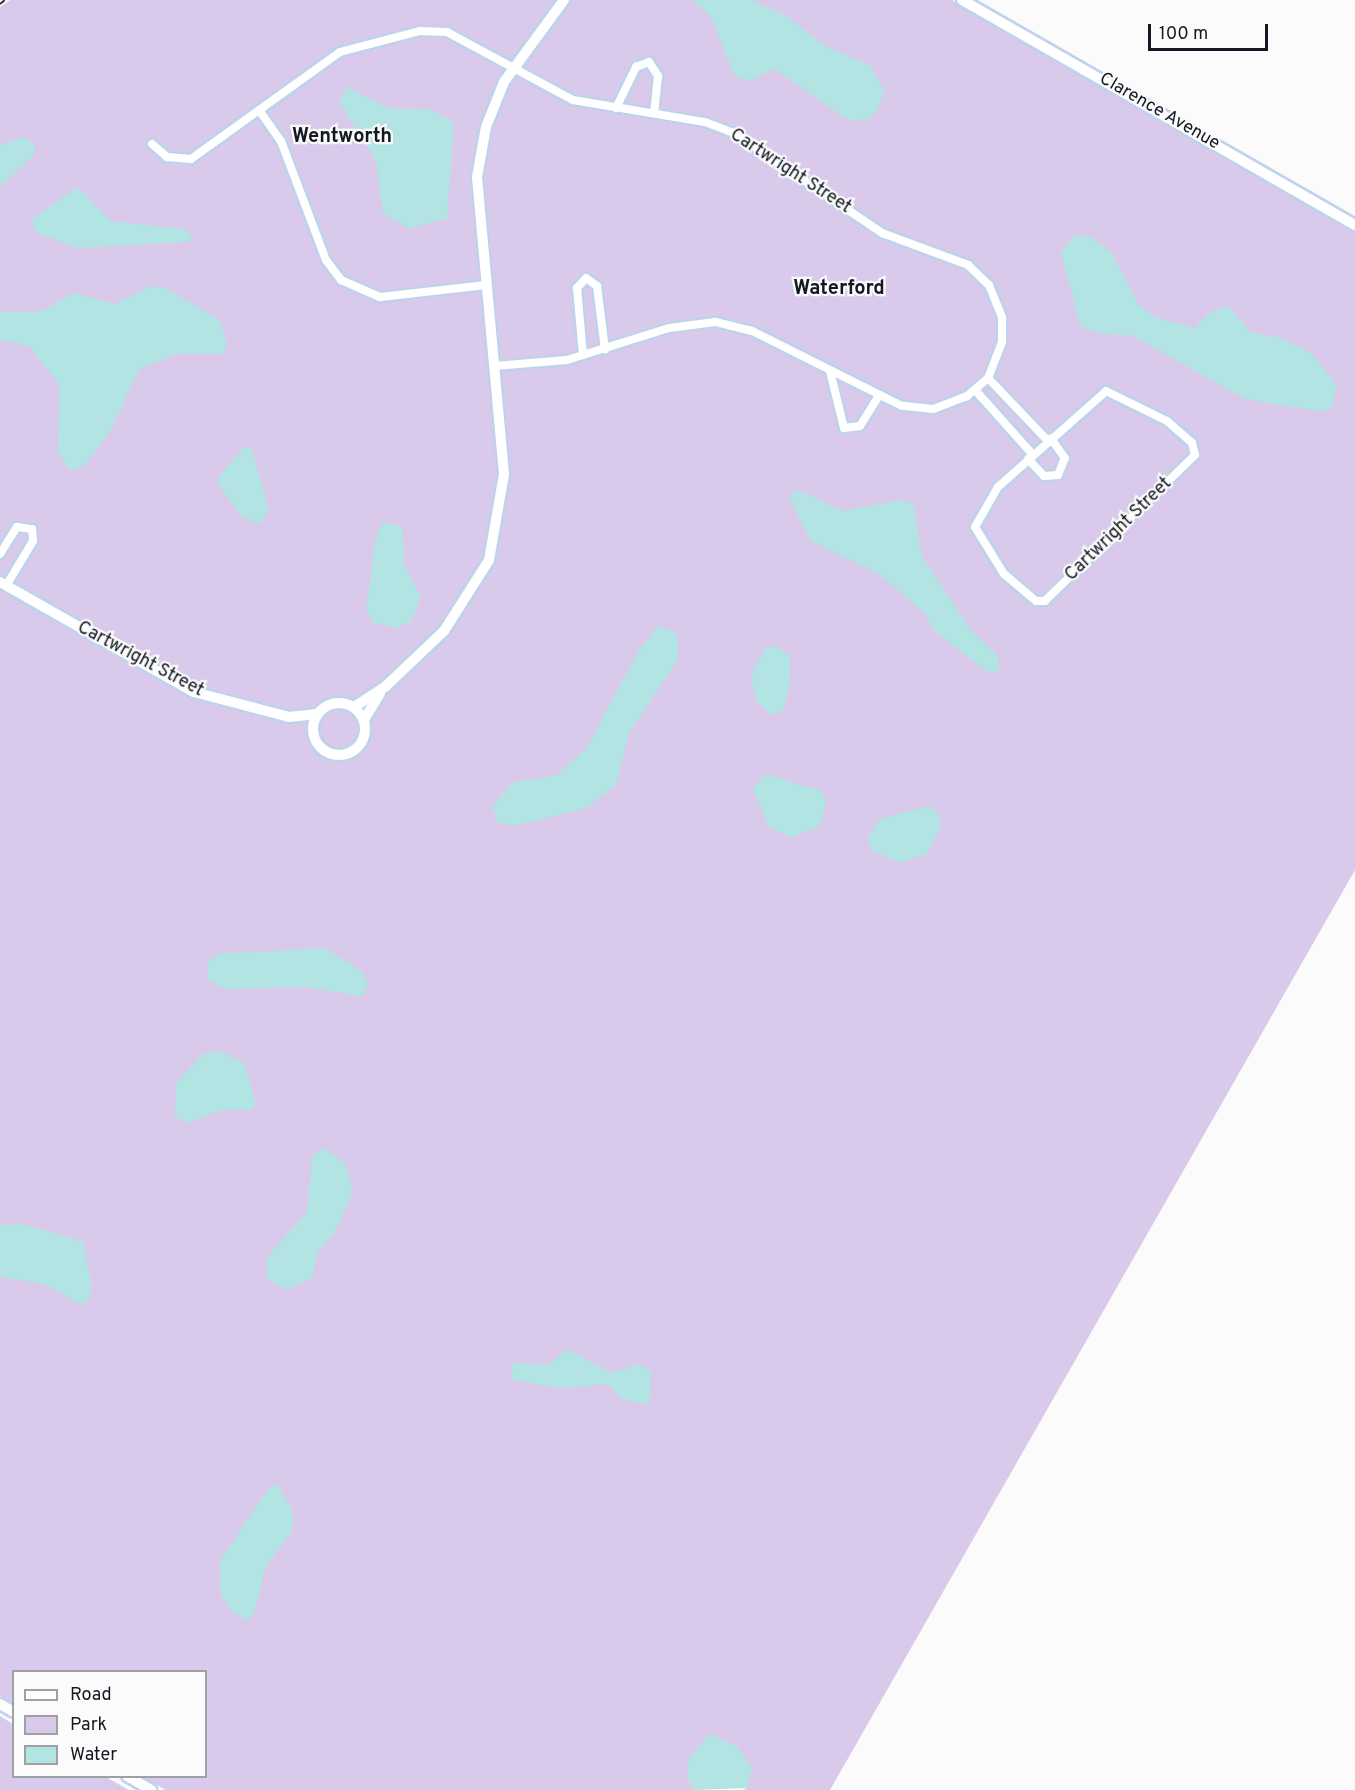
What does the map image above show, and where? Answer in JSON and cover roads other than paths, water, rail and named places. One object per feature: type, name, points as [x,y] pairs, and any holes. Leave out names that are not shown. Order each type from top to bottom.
[{"type":"street","points":[[354,707],[386,686],[459,613],[489,560],[503,502],[494,366],[477,177],[486,127],[513,67],[564,0]]},
{"type":"street","name":"Clarence Avenue","points":[[962,0],[1355,225]]},
{"type":"street","name":"Cartwright Street","points":[[152,144],[167,157],[191,159],[340,52],[420,31],[447,32],[573,100],[654,113],[734,133],[882,233],[976,270],[994,294],[1002,318],[1002,342],[988,378],[976,391],[933,409],[902,406],[752,331],[715,322],[669,328],[583,355],[494,366]]},
{"type":"street","points":[[616,108],[636,67],[649,62],[658,76],[654,113]]},
{"type":"street","points":[[259,110],[281,141],[326,260],[341,280],[380,297],[486,285]]},
{"type":"street","points":[[583,355],[577,288],[586,278],[597,286],[605,349]]},
{"type":"street","points":[[830,370],[844,428],[860,426],[879,395]]},
{"type":"street","points":[[976,391],[1044,476],[1058,475],[1065,458],[988,378]]},
{"type":"street","name":"Cartwright Street","points":[[1114,391],[1167,421],[1192,443],[1195,455],[1045,601],[1028,596],[1004,574],[974,532],[998,487],[1049,440],[1100,395],[1114,391]]},
{"type":"street","points":[[0,554],[17,527],[32,529],[33,541],[3,584]]},
{"type":"street","name":"Cartwright Street","points":[[3,584],[194,692],[290,717],[313,730]]},
{"type":"street","points":[[364,720],[354,707],[334,703],[317,714],[313,730],[322,750],[344,755],[362,742],[364,720],[386,686]]},
{"type":"street","name":"Cartwright Street","points":[[290,717],[317,714]]},
{"type":"street","points":[[130,1778],[151,1790]]},
{"type":"water","points":[[693,0],[752,0],[788,17],[825,46],[869,65],[884,89],[879,108],[869,119],[850,121],[774,69],[751,81],[735,77],[711,17]]},
{"type":"water","points":[[346,87],[389,108],[432,110],[454,123],[447,219],[408,228],[383,214],[376,161],[339,102]]},
{"type":"water","points":[[22,137],[34,144],[35,154],[0,187],[0,146]]},
{"type":"water","points":[[78,187],[111,221],[184,229],[191,233],[190,242],[77,248],[35,232],[32,219]]},
{"type":"water","points":[[1075,235],[1090,236],[1111,252],[1139,305],[1155,317],[1194,328],[1209,313],[1228,306],[1250,332],[1282,338],[1312,354],[1337,385],[1331,409],[1317,411],[1245,399],[1133,336],[1098,333],[1080,326],[1061,252]]},
{"type":"water","points":[[151,286],[166,288],[219,320],[227,343],[223,354],[175,354],[139,370],[109,433],[85,465],[70,470],[58,453],[59,384],[29,346],[0,340],[0,312],[40,312],[74,293],[116,304]]},
{"type":"water","points":[[251,446],[269,511],[260,524],[242,517],[216,481],[242,449]]},
{"type":"water","points":[[796,489],[843,511],[900,500],[914,504],[921,555],[970,629],[998,656],[999,672],[988,672],[934,631],[925,613],[880,575],[811,541],[790,499]]},
{"type":"water","points":[[383,523],[402,526],[404,566],[421,597],[412,621],[396,628],[374,623],[366,610],[376,537]]},
{"type":"water","points":[[659,625],[678,635],[678,660],[629,733],[616,785],[586,808],[515,826],[497,822],[493,806],[512,783],[557,775],[587,747],[639,650]]},
{"type":"water","points":[[775,646],[790,656],[790,681],[784,710],[771,715],[756,700],[751,675],[764,649]]},
{"type":"water","points":[[765,774],[822,791],[826,806],[819,827],[791,837],[769,827],[753,789]]},
{"type":"water","points":[[929,806],[939,814],[941,826],[928,853],[902,863],[872,851],[867,838],[880,819]]},
{"type":"water","points":[[325,948],[364,973],[368,985],[363,996],[304,987],[224,989],[207,979],[208,961],[218,954]]},
{"type":"water","points":[[221,1051],[244,1063],[256,1104],[250,1110],[221,1110],[186,1123],[175,1116],[176,1083],[203,1054]]},
{"type":"water","points":[[324,1148],[345,1163],[353,1191],[335,1233],[317,1253],[312,1278],[286,1290],[267,1277],[267,1257],[307,1212],[312,1156]]},
{"type":"water","points":[[21,1224],[83,1241],[92,1287],[87,1303],[77,1303],[45,1284],[0,1277],[0,1225]]},
{"type":"water","points":[[567,1349],[611,1373],[638,1364],[651,1370],[649,1405],[623,1400],[607,1384],[563,1388],[511,1380],[513,1363],[548,1365]]},
{"type":"water","points":[[278,1485],[292,1510],[292,1531],[265,1568],[255,1612],[248,1621],[230,1610],[221,1594],[220,1561],[270,1486]]},
{"type":"water","points":[[709,1734],[737,1746],[752,1767],[747,1788],[694,1790],[687,1775],[689,1758]]},
{"type":"railway","points":[[0,4],[5,0]]},
{"type":"district","name":"Wentworth","points":[[342,137]]},
{"type":"district","name":"Waterford","points":[[839,289]]}]
